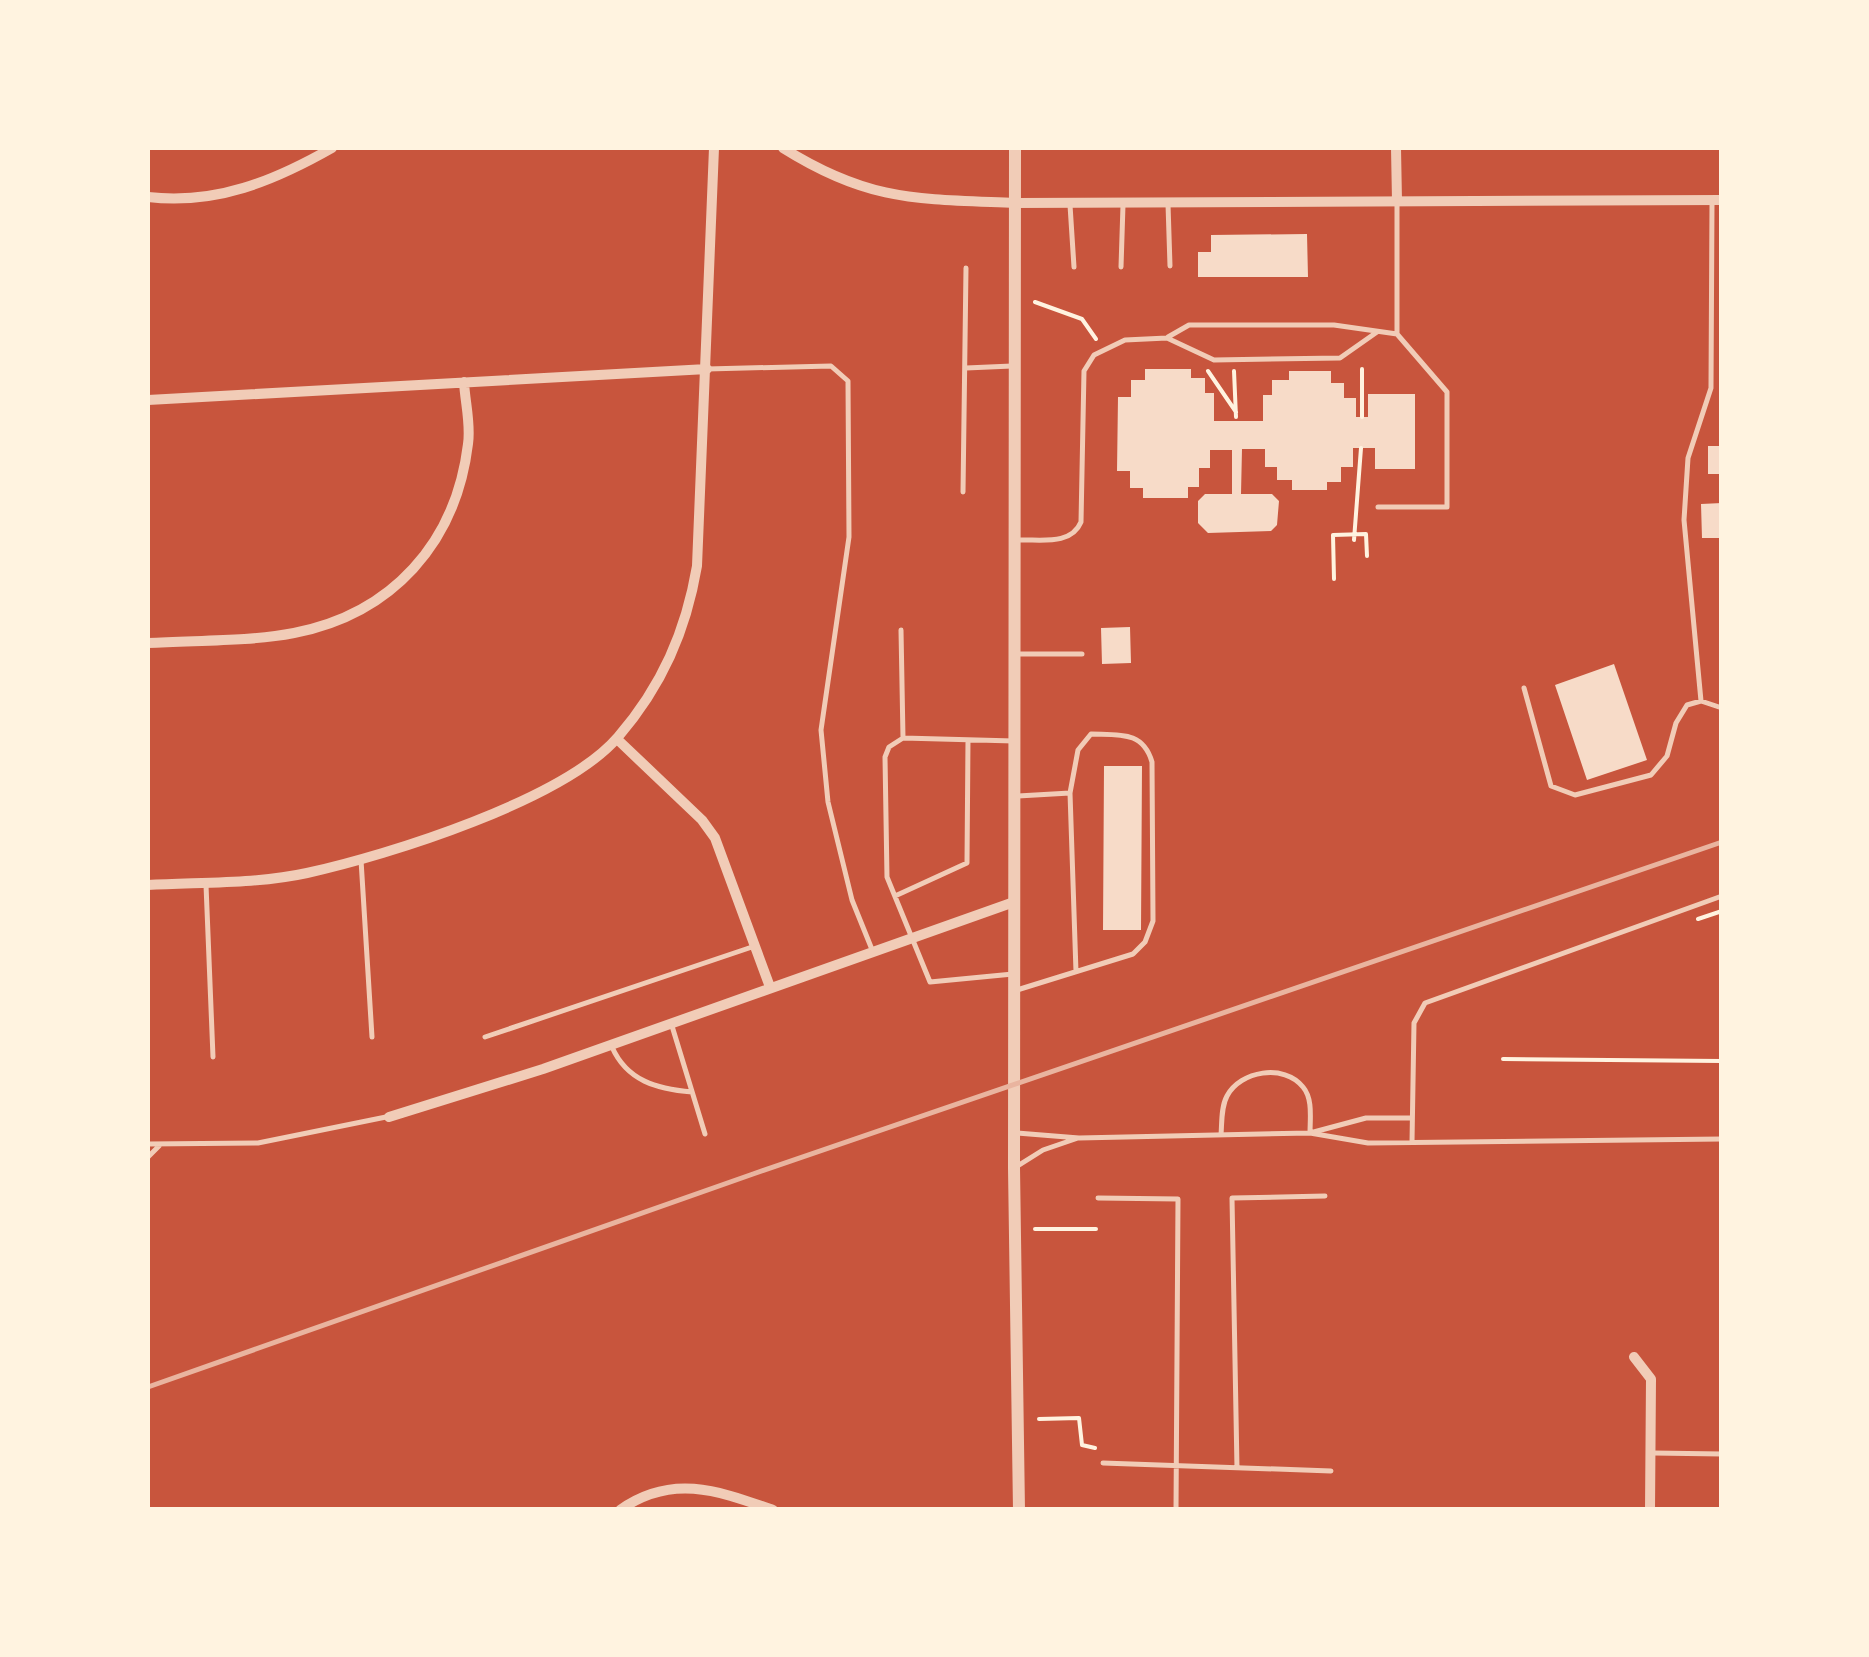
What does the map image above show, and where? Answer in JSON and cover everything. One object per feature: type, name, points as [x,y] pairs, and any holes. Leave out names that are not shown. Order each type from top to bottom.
[{"type":"street","points":[[148,197],[178,200],[245,191],[332,148]]},
{"type":"street","points":[[148,884],[304,874],[361,860],[519,802],[580,768],[617,739],[666,670],[689,612],[697,566],[714,148]]},
{"type":"street","points":[[784,148],[854,186],[892,196],[1015,203],[1717,200]]},
{"type":"street","points":[[1015,148],[1014,1168],[1019,1510]]},
{"type":"street","points":[[1396,148],[1397,201]]},
{"type":"street","points":[[148,400],[708,368]]},
{"type":"street","points":[[148,643],[291,634],[332,624],[374,604],[408,578],[434,545],[452,512],[469,442],[464,382]]},
{"type":"street","points":[[617,739],[702,820],[715,838],[770,988]]},
{"type":"street","points":[[389,1116],[611,1045],[1014,902]]},
{"type":"street","points":[[1634,1357],[1651,1379],[1650,1510]]},
{"type":"street","points":[[620,1510],[655,1492],[679,1486],[717,1490],[774,1510]]},
{"type":"lane","points":[[1700,702],[1684,520],[1688,458],[1711,388],[1717,200]]},
{"type":"lane","points":[[1378,506],[1447,507],[1447,392],[1397,334],[1397,201]]},
{"type":"lane","points":[[1121,267],[1122,202]]},
{"type":"lane","points":[[1168,202],[1170,266]]},
{"type":"lane","points":[[1070,203],[1074,266]]},
{"type":"lane","points":[[963,492],[966,268]]},
{"type":"lane","points":[[1712,274],[1722,274]]},
{"type":"lane","points":[[1014,540],[1069,538],[1081,522],[1088,362],[1102,350],[1126,340],[1167,338],[1189,325],[1334,325],[1397,334]]},
{"type":"lane","points":[[1167,338],[1214,360],[1340,358],[1377,332]]},
{"type":"lane","points":[[708,368],[831,366],[848,381],[849,537],[822,730],[828,802],[852,900],[873,952]]},
{"type":"lane","points":[[966,368],[1014,366]]},
{"type":"lane","points":[[901,630],[902,738]]},
{"type":"lane","points":[[1014,654],[1082,654]]},
{"type":"lane","points":[[1524,688],[1552,786],[1576,795],[1651,775],[1666,756],[1687,705],[1700,702],[1722,708]]},
{"type":"lane","points":[[1014,991],[1076,972],[1133,954],[1145,942],[1153,922],[1152,762],[1148,746],[1131,735],[1091,734],[1078,750],[1070,793],[1076,972]]},
{"type":"lane","points":[[1014,740],[902,738],[889,747],[884,757],[887,877],[930,982],[1014,974]]},
{"type":"lane","points":[[895,896],[966,863],[968,740]]},
{"type":"lane","points":[[1014,796],[1070,793]]},
{"type":"lane","points":[[361,860],[372,1038]]},
{"type":"lane","points":[[206,882],[213,1057]]},
{"type":"lane","points":[[1412,1142],[1414,1023],[1426,1003],[1722,896]]},
{"type":"lane","points":[[485,1037],[755,946]]},
{"type":"lane","points":[[671,1023],[705,1134]]},
{"type":"lane","points":[[611,1045],[620,1066],[637,1078],[663,1090],[692,1092]]},
{"type":"lane","points":[[1221,1135],[1226,1098],[1236,1084],[1259,1073],[1290,1077],[1302,1085],[1309,1099],[1310,1133]]},
{"type":"lane","points":[[148,1144],[258,1143],[320,1134],[389,1116]]},
{"type":"lane","points":[[1310,1133],[1366,1118],[1412,1118]]},
{"type":"lane","points":[[1014,1133],[1079,1138],[1310,1133],[1368,1143],[1722,1139]]},
{"type":"lane","points":[[1014,1168],[1043,1150],[1079,1138]]},
{"type":"lane","points":[[148,1157],[162,1144]]},
{"type":"lane","points":[[1237,1468],[1232,1198],[1325,1196]]},
{"type":"lane","points":[[1098,1198],[1178,1199],[1176,1510]]},
{"type":"lane","points":[[1650,1453],[1722,1454]]},
{"type":"lane","points":[[1103,1463],[1331,1471]]},
{"type":"path","points":[[1034,302],[1082,318],[1096,339]]},
{"type":"path","points":[[1208,370],[1236,414],[1234,370]]},
{"type":"path","points":[[1362,370],[1362,417]]},
{"type":"path","points":[[1354,537],[1361,448]]},
{"type":"path","points":[[1334,579],[1333,535],[1366,534],[1367,556]]},
{"type":"path","points":[[1690,921],[1722,910]]},
{"type":"path","points":[[1503,1059],[1722,1061]]},
{"type":"path","points":[[1036,1229],[1096,1228]]},
{"type":"path","points":[[1039,1419],[1079,1418],[1082,1444],[1095,1448]]},
{"type":"building","points":[[1307,234],[1308,277],[1198,277],[1198,252],[1211,252],[1211,235]]},
{"type":"building","points":[[1145,369],[1191,369],[1191,378],[1205,378],[1205,393],[1214,393],[1214,421],[1263,421],[1263,395],[1272,395],[1272,380],[1289,380],[1289,371],[1331,371],[1331,383],[1344,383],[1344,398],[1356,398],[1356,417],[1368,417],[1368,394],[1415,394],[1415,469],[1375,469],[1375,448],[1353,448],[1353,467],[1341,467],[1341,482],[1327,482],[1327,490],[1292,490],[1292,480],[1277,480],[1277,467],[1265,467],[1265,449],[1242,449],[1241,494],[1272,494],[1279,501],[1277,525],[1271,531],[1208,533],[1198,523],[1198,501],[1205,494],[1232,494],[1232,450],[1210,450],[1210,468],[1199,468],[1199,487],[1188,487],[1188,498],[1143,498],[1143,488],[1130,488],[1130,471],[1117,471],[1118,397],[1131,397],[1131,380],[1145,380]]},
{"type":"building","points":[[1708,446],[1722,446],[1722,474],[1708,474]]},
{"type":"building","points":[[1722,503],[1722,538],[1702,538],[1701,504]]},
{"type":"building","points":[[1130,627],[1131,663],[1102,664],[1101,628]]},
{"type":"building","points":[[1614,664],[1647,760],[1587,780],[1555,685]]},
{"type":"building","points":[[1104,766],[1142,766],[1141,930],[1103,930]]},
{"type":"railway","points":[[148,1387],[753,1174],[1722,842]]}]
